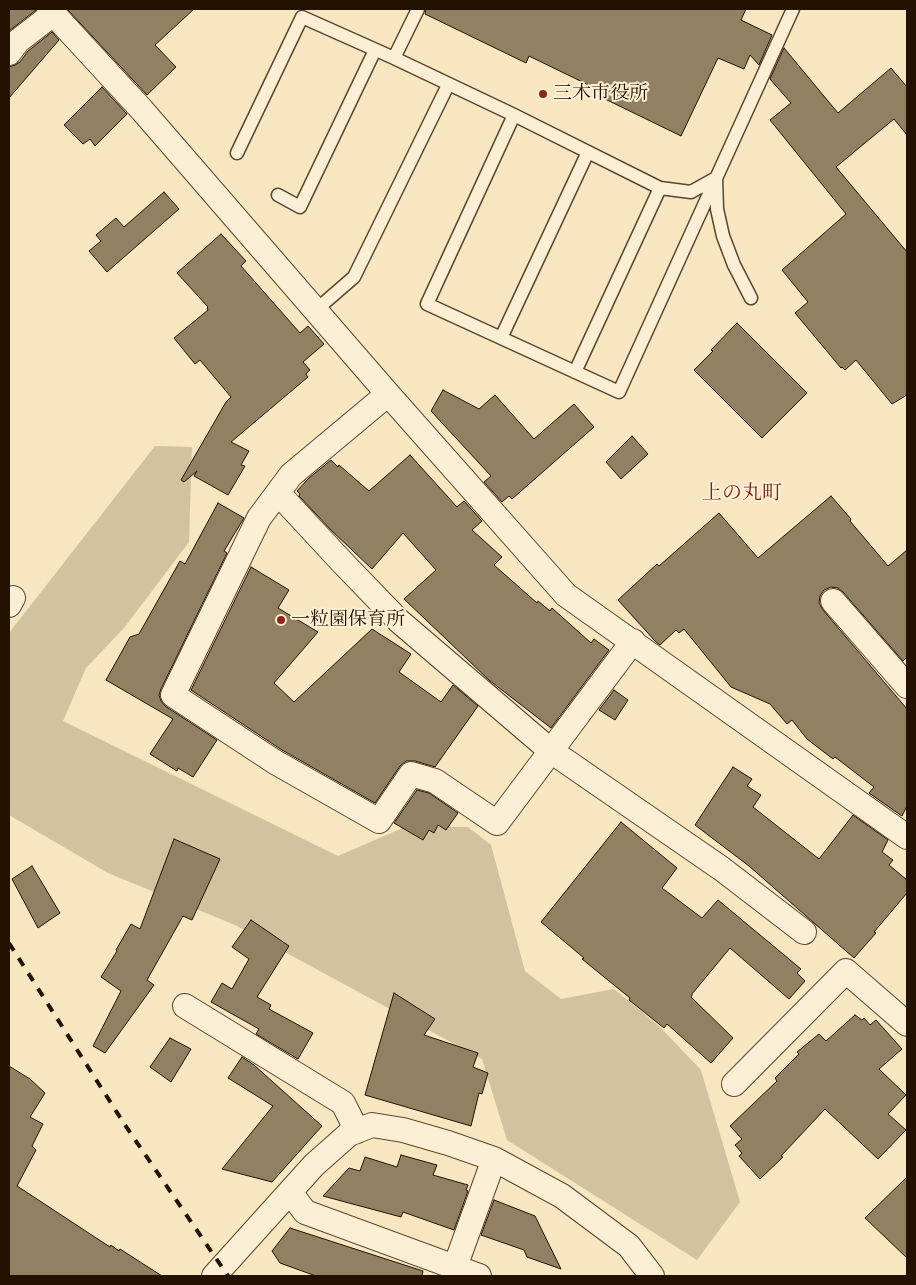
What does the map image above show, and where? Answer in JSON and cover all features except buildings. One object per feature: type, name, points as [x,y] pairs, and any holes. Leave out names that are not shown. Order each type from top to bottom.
[{"type":"street","points":[[9,53],[18,41],[51,11],[142,110],[388,394],[566,595],[907,837]]},
{"type":"street","points":[[388,394],[291,475],[259,518],[173,695],[275,762],[379,821],[411,774],[435,781],[497,823],[633,641]]},
{"type":"street","points":[[278,493],[399,621],[551,751],[722,869],[804,932]]},
{"type":"street","points":[[834,601],[907,686]]},
{"type":"street","points":[[734,1084],[846,971],[907,1024]]},
{"type":"street","points":[[185,1006],[343,1103],[356,1131]]},
{"type":"street","points":[[214,1276],[314,1165],[349,1134],[372,1125],[403,1130],[494,1158],[562,1196],[630,1246],[652,1276]]},
{"type":"street","points":[[455,1267],[494,1158]]},
{"type":"street","points":[[290,1192],[305,1212],[479,1276]]},
{"type":"lane","points":[[394,58],[418,9]]},
{"type":"lane","points":[[514,115],[427,304],[619,392],[793,9]]},
{"type":"lane","points":[[238,153],[302,18],[394,58],[660,188],[691,192],[716,178]]},
{"type":"lane","points":[[278,195],[300,207],[375,50]]},
{"type":"lane","points":[[316,310],[354,277],[448,85]]},
{"type":"lane","points":[[501,338],[588,152]]},
{"type":"lane","points":[[716,178],[717,209],[723,236],[734,265],[751,298]]},
{"type":"lane","points":[[575,372],[660,188]]},
{"type":"shaded area","points":[[155,446],[192,447],[189,542],[124,628],[86,668],[63,721],[338,856],[405,827],[468,827],[491,845],[525,971],[561,999],[614,989],[659,1026],[701,1070],[740,1202],[697,1260],[507,1140],[482,1059],[235,925],[108,873],[9,815],[9,633]]},
{"type":"railway","points":[[9,943],[125,1125],[228,1276]]},
{"type":"place","name":"三木市役所","points":[[543,94]]},
{"type":"place","name":"一粒園保育所","points":[[281,620]]},
{"type":"district","name":"上の丸町","points":[[742,494]]}]
